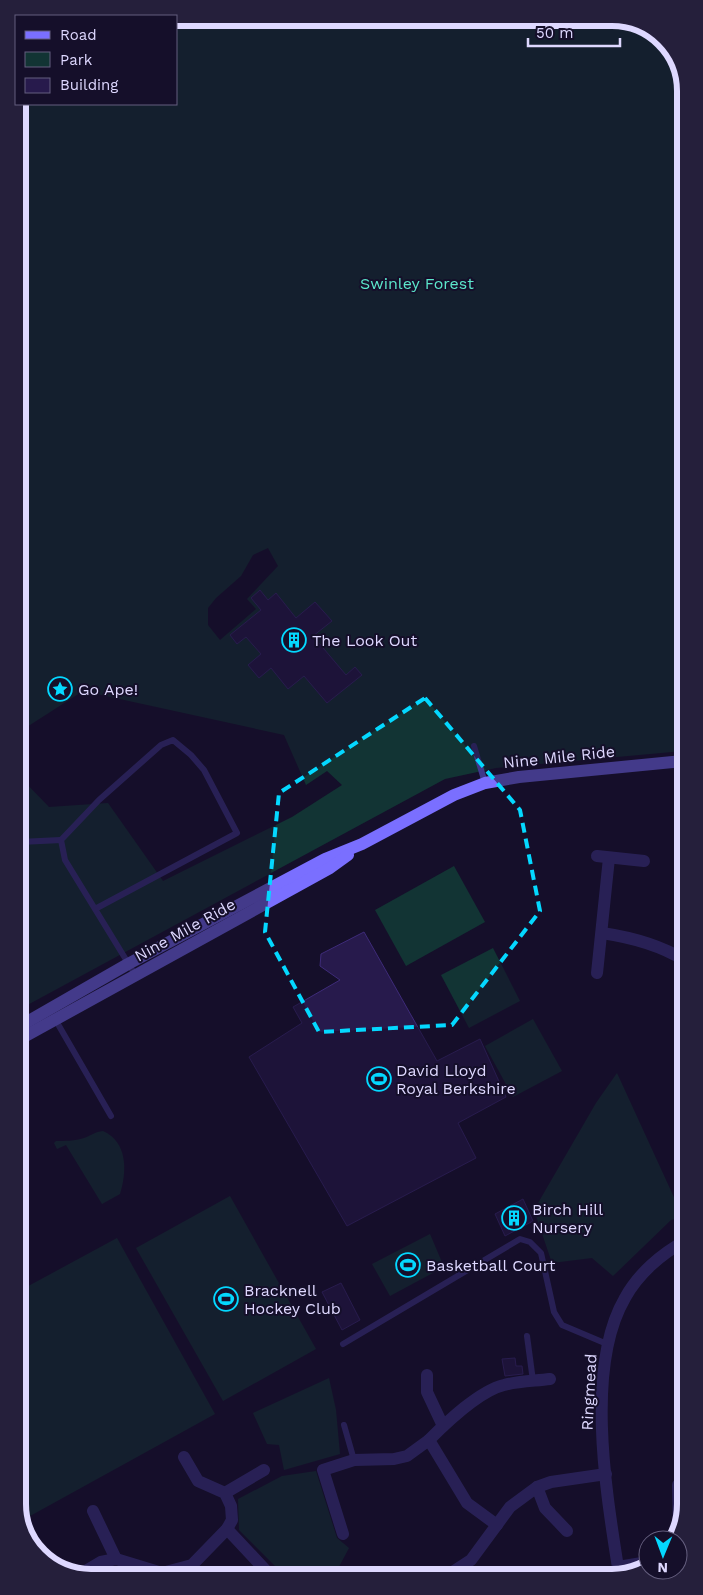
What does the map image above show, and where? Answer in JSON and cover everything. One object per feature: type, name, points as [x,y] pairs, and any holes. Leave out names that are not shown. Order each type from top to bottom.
[{"type":"main road","name":"Nine Mile Ride","points":[[26,1035],[52,1014],[128,964],[325,859],[362,844],[454,796],[485,784],[519,777],[677,762]]},
{"type":"main road","name":"Nine Mile Ride","points":[[26,1024],[136,976],[330,868],[362,844]]},
{"type":"street","points":[[597,973],[602,933],[603,857],[644,860]]},
{"type":"street","points":[[602,933],[622,936],[677,953]]},
{"type":"street","name":"Ringmead","points":[[619,1568],[606,1474],[601,1417],[607,1344],[617,1313],[634,1284],[651,1265],[677,1247]]},
{"type":"street","points":[[427,1375],[427,1392],[443,1426]]},
{"type":"street","points":[[343,1534],[323,1470],[354,1460],[394,1459],[407,1456],[429,1440],[443,1426],[483,1394],[503,1385],[550,1379]]},
{"type":"street","points":[[429,1440],[467,1503],[497,1525]]},
{"type":"street","points":[[180,1569],[192,1565],[227,1529],[232,1520],[231,1506],[225,1494],[198,1481],[184,1456]]},
{"type":"street","points":[[225,1494],[264,1470]]},
{"type":"street","points":[[457,1569],[471,1560],[510,1507],[538,1487],[552,1482],[606,1474]]},
{"type":"street","points":[[538,1487],[545,1508],[567,1531]]},
{"type":"street","points":[[93,1511],[116,1559]]},
{"type":"street","points":[[227,1529],[265,1569]]},
{"type":"street","points":[[89,1569],[101,1562],[116,1559],[145,1569]]},
{"type":"lane","points":[[26,842],[61,840],[99,800],[161,745],[173,740],[191,755],[204,770],[237,834],[95,909]]},
{"type":"lane","points":[[474,746],[485,784]]},
{"type":"lane","points":[[61,840],[65,860],[136,976]]},
{"type":"lane","points":[[52,1014],[111,1116]]},
{"type":"lane","points":[[344,1344],[520,1239],[530,1242],[541,1253],[554,1312],[562,1324],[607,1344]]},
{"type":"lane","points":[[527,1336],[533,1381]]},
{"type":"lane","points":[[344,1425],[354,1460]]},
{"type":"highlighted area","points":[[425,698],[520,810],[540,911],[452,1025],[319,1032],[265,932],[279,793]]},
{"type":"green space","name":"Swinley Forest","points":[[178,26],[616,26],[644,35],[661,48],[673,70],[677,91],[677,752],[496,768],[445,779],[26,1006],[26,783],[49,807],[108,803],[163,881],[292,817],[342,785],[327,771],[306,785],[284,735],[83,691],[26,728],[26,105],[178,105]],"holes":[[[268,548],[278,566],[247,599],[256,609],[220,640],[208,625],[208,608],[216,598],[241,576],[253,555]]]},
{"type":"green space","points":[[454,866],[485,922],[406,966],[375,910]]},
{"type":"green space","points":[[493,948],[520,1001],[469,1028],[441,975]]},
{"type":"green space","points":[[533,1019],[562,1071],[513,1097],[485,1046]]},
{"type":"green space","points":[[617,1073],[677,1204],[677,1218],[671,1220],[613,1276],[592,1258],[552,1263],[534,1210],[596,1103]]},
{"type":"green space","points":[[103,1131],[117,1142],[121,1150],[124,1158],[124,1176],[120,1194],[102,1204],[66,1145],[57,1149],[54,1143],[56,1141],[81,1139]]},
{"type":"green space","name":"Bracknell Hockey Club","points":[[230,1196],[316,1349],[223,1401],[136,1248]]},
{"type":"green space","name":"Basketball Court","points":[[430,1234],[444,1267],[390,1296],[372,1264]]},
{"type":"green space","points":[[117,1238],[215,1414],[27,1517],[26,1504],[26,1287]]},
{"type":"green space","points":[[329,1378],[336,1410],[340,1454],[284,1470],[279,1445],[267,1444],[253,1413]]},
{"type":"green space","points":[[316,1471],[337,1538],[349,1548],[338,1569],[278,1569],[239,1530],[238,1499],[282,1476]]},
{"type":"building","name":"The Look Out","points":[[260,590],[268,600],[276,593],[296,618],[315,602],[332,621],[313,636],[346,675],[355,667],[362,675],[327,703],[304,676],[288,689],[271,668],[259,678],[248,665],[261,654],[246,637],[237,644],[230,635],[261,610],[251,598]]},
{"type":"building","name":"David Lloyd Royal Berkshire","points":[[364,932],[437,1061],[480,1039],[506,1097],[458,1123],[476,1158],[347,1226],[249,1057],[302,1023],[293,1007],[340,980],[320,966],[321,954]]},
{"type":"building","name":"Birch Hill Nursery","points":[[523,1199],[533,1221],[505,1236],[495,1214]]},
{"type":"building","points":[[341,1283],[360,1320],[342,1330],[322,1292]]},
{"type":"building","points":[[515,1358],[516,1366],[522,1366],[523,1374],[505,1376],[502,1359]]},
{"type":"place","name":"The Look Out","points":[[294,640]]},
{"type":"place","name":"Go Ape!","points":[[60,689]]},
{"type":"place","name":"David Lloyd Royal Berkshire","points":[[379,1079]]},
{"type":"place","name":"Birch Hill Nursery","points":[[514,1218]]},
{"type":"place","name":"Basketball Court","points":[[408,1265]]},
{"type":"place","name":"Bracknell Hockey Club","points":[[226,1299]]}]
